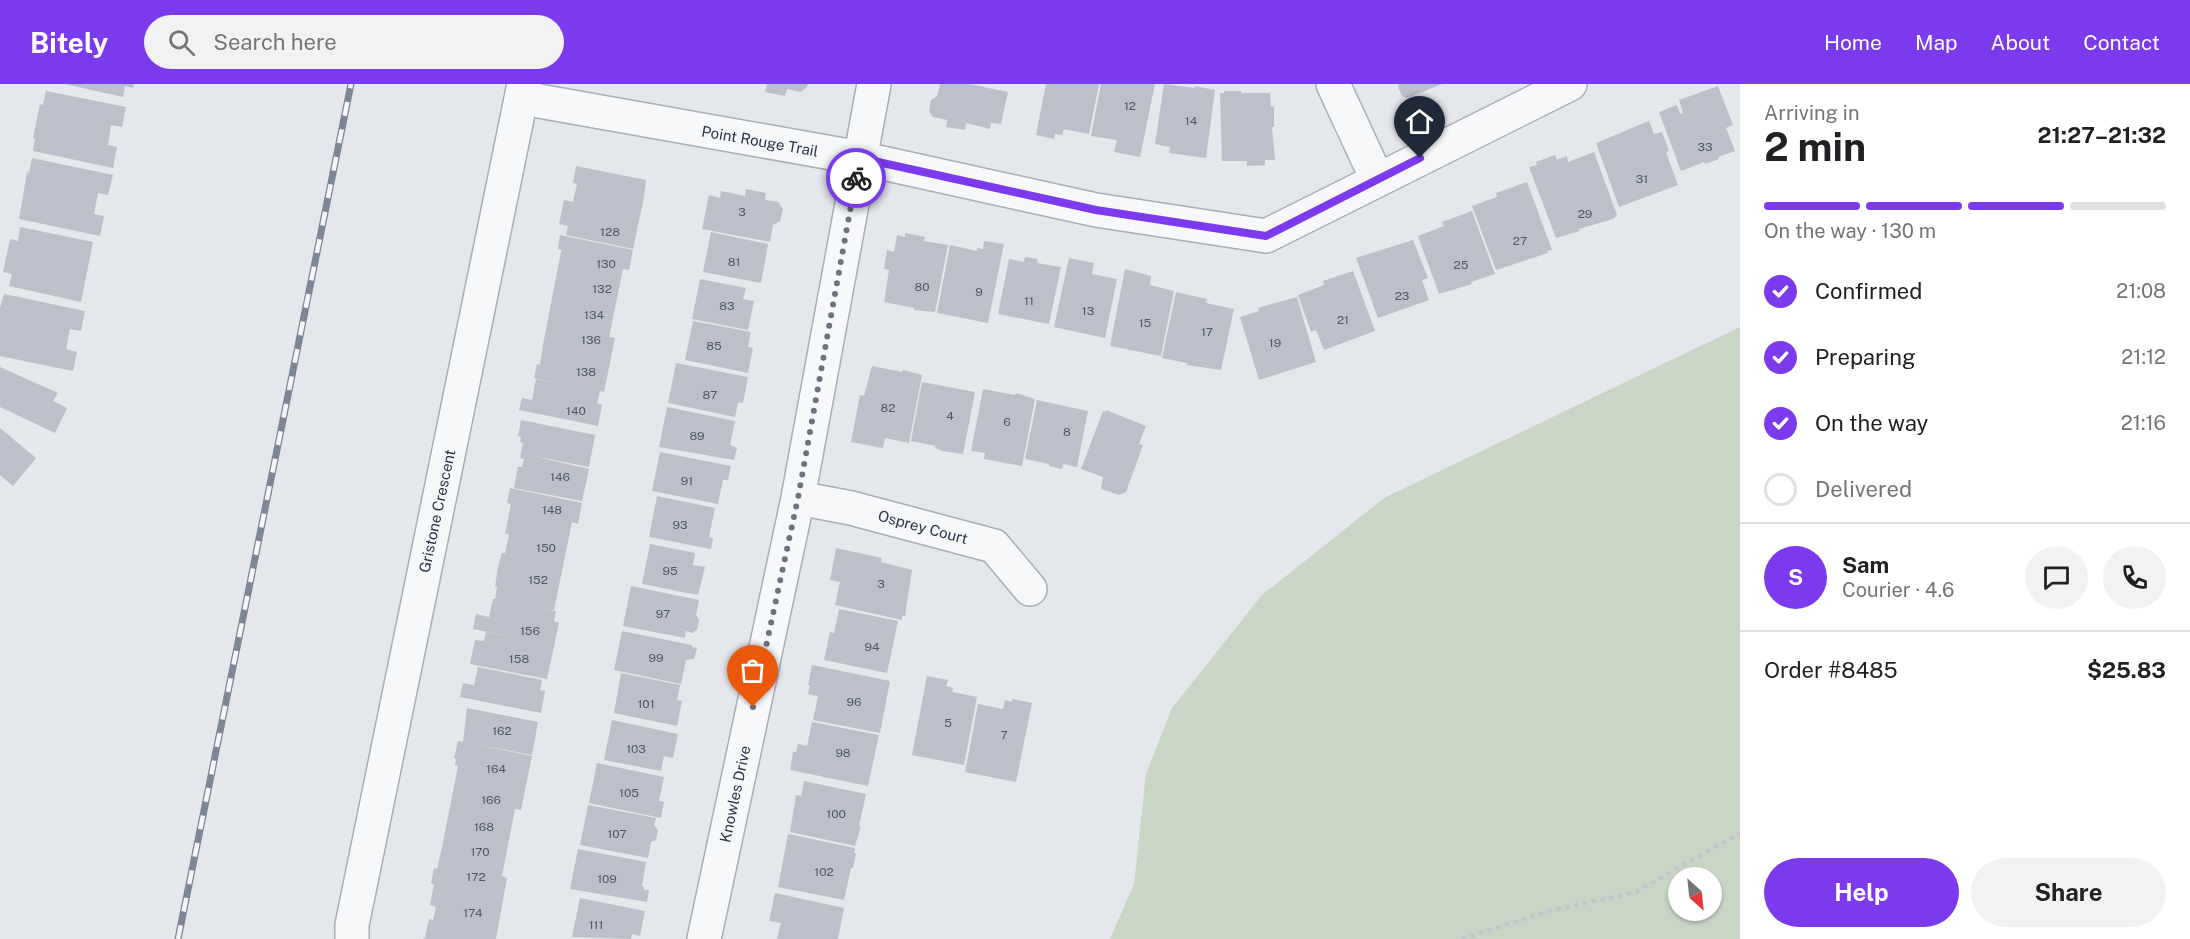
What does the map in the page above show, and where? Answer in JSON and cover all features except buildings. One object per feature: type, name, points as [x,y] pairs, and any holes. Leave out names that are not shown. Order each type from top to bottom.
[{"type":"street","name":"Knowles Drive","points":[[704,939],[798,498],[874,84]]},
{"type":"street","points":[[1333,84],[1377,179]]},
{"type":"street","name":"Point Rouge Trail","points":[[523,91],[860,158],[1096,210],[1266,236],[1570,84]]},
{"type":"street","name":"Gristone Crescent","points":[[352,939],[352,925],[523,91]]},
{"type":"street","name":"Osprey Court","points":[[798,498],[851,508],[994,546],[1030,589]]},
{"type":"path","points":[[1462,939],[1550,911],[1636,892],[1740,833]]},
{"type":"green space","points":[[1740,327],[1740,939],[1110,939],[1134,884],[1146,774],[1172,708],[1262,595],[1384,498]]},
{"type":"railway","points":[[178,939],[351,84]]},
{"type":"way so far","points":[[753,707],[798,498],[856,178]]},
{"type":"route","points":[[856,178],[860,158],[1096,210],[1266,236],[1420,158]]}]
